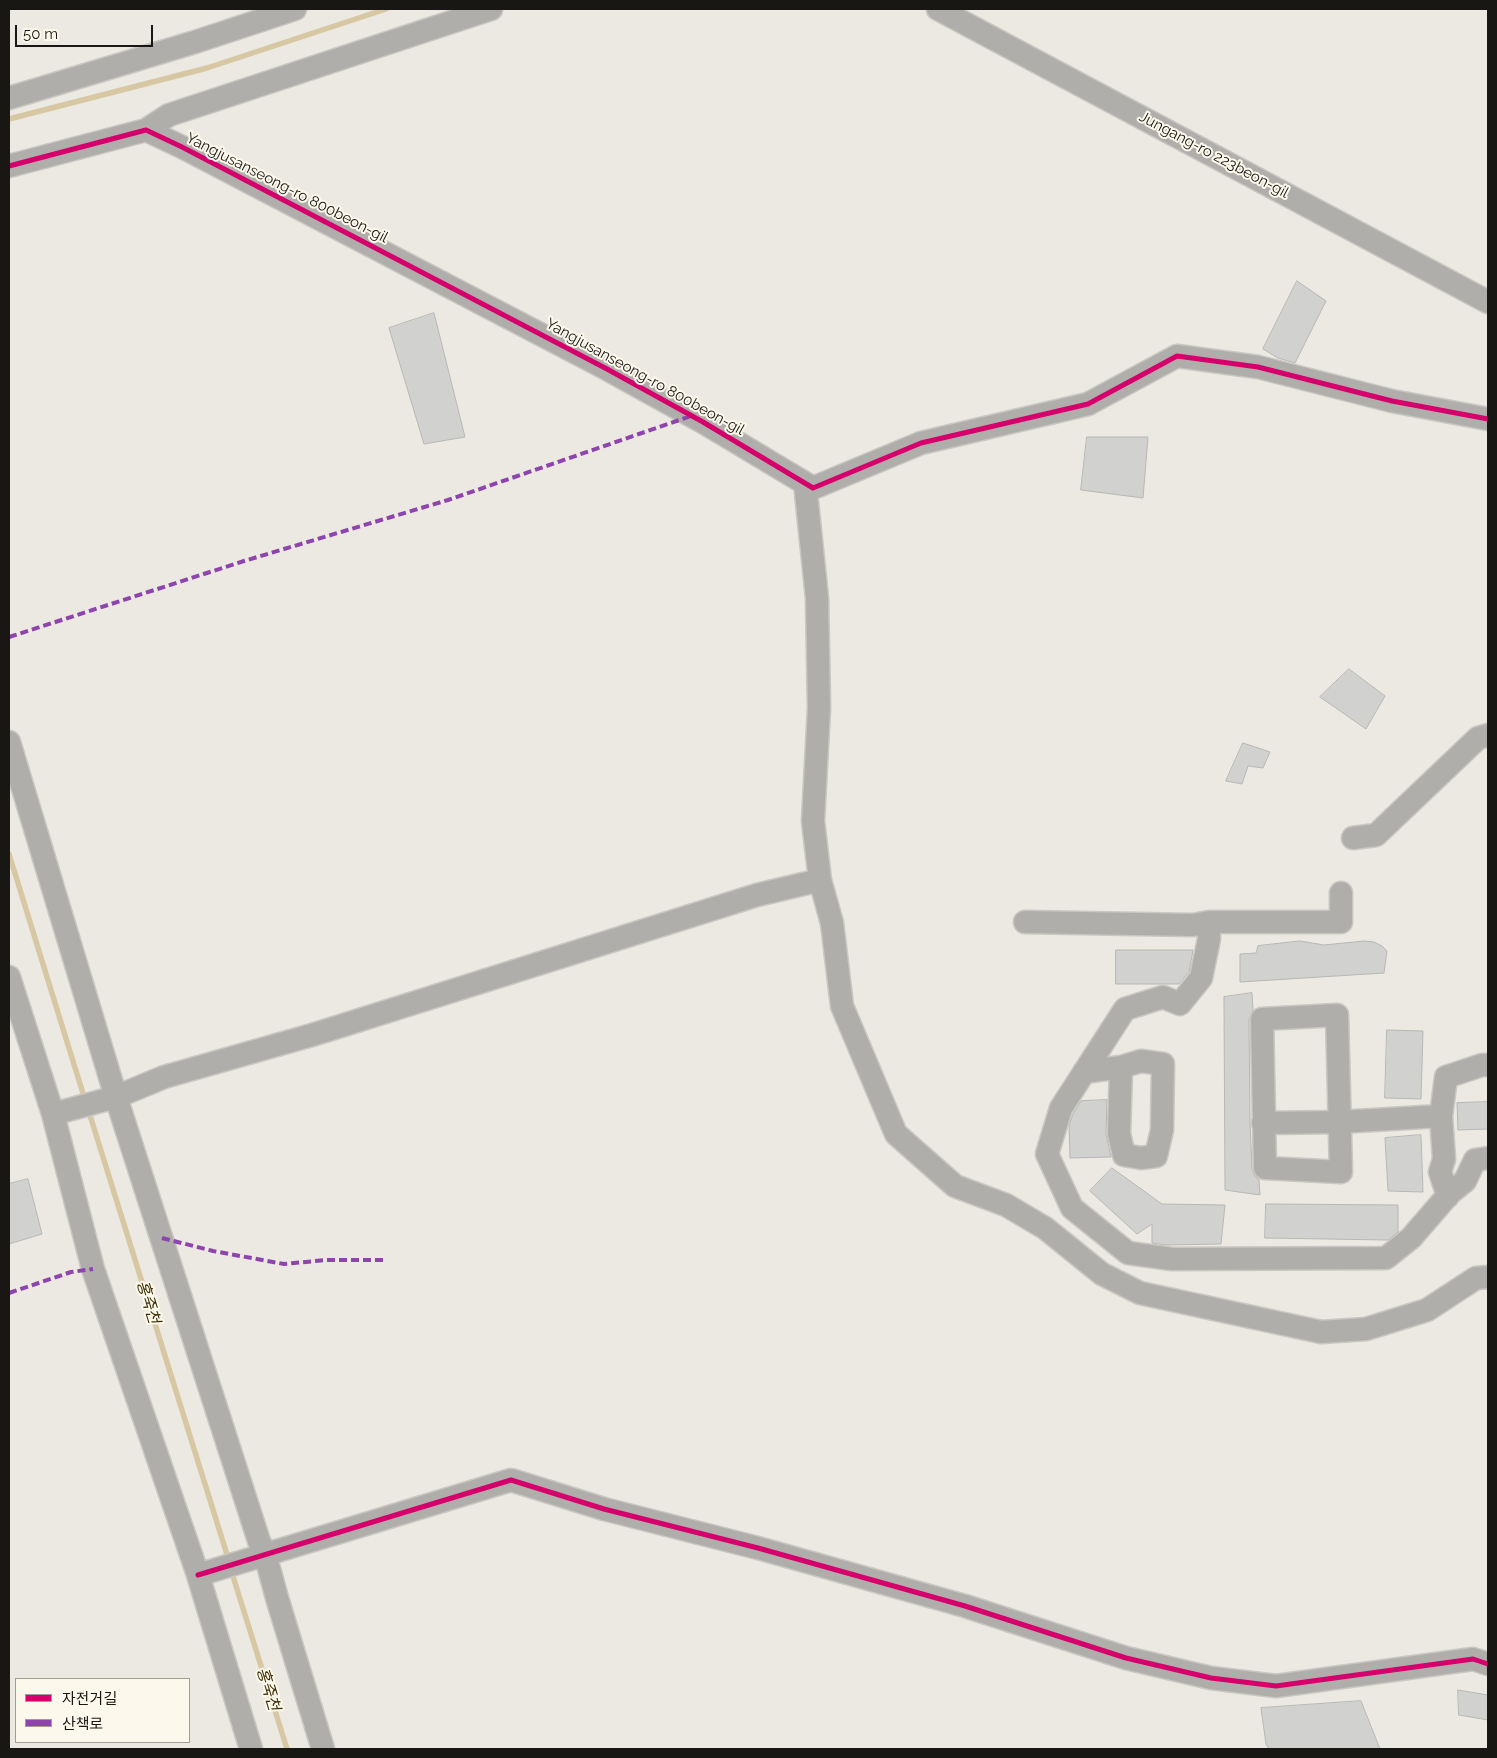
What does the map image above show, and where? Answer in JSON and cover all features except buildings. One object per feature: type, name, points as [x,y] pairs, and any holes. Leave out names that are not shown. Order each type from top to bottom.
[{"type":"street","points":[[9,98],[195,42],[296,9]]},
{"type":"street","points":[[9,166],[146,130],[169,115],[491,9]]},
{"type":"street","name":"Jungang-ro 223beon-gil","points":[[938,9],[1488,302]]},
{"type":"street","name":"Yangjusanseong-ro 800beon-gil","points":[[146,130],[607,369],[805,483]]},
{"type":"street","points":[[805,483],[813,488],[922,444],[1088,404],[1176,356],[1258,367],[1392,401],[1488,419]]},
{"type":"street","points":[[805,483],[817,598],[819,708],[812,821],[820,880],[832,923],[842,1006],[896,1134],[955,1186],[1006,1205],[1045,1228],[1102,1274],[1140,1293],[1321,1332],[1366,1329],[1427,1310],[1476,1278],[1488,1277]]},
{"type":"street","points":[[1353,838],[1376,835],[1478,738],[1488,735]]},
{"type":"street","points":[[9,742],[116,1097],[259,1541],[265,1554],[276,1598],[323,1749]]},
{"type":"street","points":[[53,1114],[116,1097],[164,1077],[312,1035],[757,896],[820,880]]},
{"type":"street","points":[[1025,922],[1193,925],[1209,922],[1341,922],[1341,893]]},
{"type":"street","points":[[1209,922],[1209,939],[1201,978],[1196,985],[1180,1004],[1163,998],[1125,1009],[1061,1108],[1047,1154],[1072,1208],[1128,1253],[1172,1259],[1386,1258],[1411,1238],[1448,1196],[1465,1181],[1482,1159],[1443,1149]]},
{"type":"street","points":[[9,978],[53,1114],[93,1269],[198,1575],[251,1749]]},
{"type":"street","points":[[1337,1016],[1339,1122],[1341,1172],[1265,1168],[1262,1019],[1337,1016]]},
{"type":"street","points":[[1448,1196],[1440,1172],[1444,1159],[1441,1116],[1446,1078],[1482,1065],[1488,1065]]},
{"type":"street","points":[[1084,1072],[1121,1067]]},
{"type":"street","points":[[1263,1123],[1339,1122],[1441,1116]]},
{"type":"street","points":[[198,1575],[510,1480],[604,1509],[758,1548],[965,1606],[1126,1658],[1211,1678],[1276,1686],[1472,1659],[1488,1664]]},
{"type":"waterway","points":[[9,119],[207,68],[386,9]]},
{"type":"waterway","name":"홍죽천","points":[[9,854],[85,1100]]},
{"type":"waterway","name":"홍죽천","points":[[88,1109],[229,1561]]},
{"type":"waterway","name":"홍죽천","points":[[231,1570],[287,1749]]},
{"type":"marked path","points":[[9,637],[244,561],[448,500],[691,416]]},
{"type":"marked path","points":[[162,1238],[213,1251],[284,1264],[326,1260],[383,1260]]},
{"type":"marked path","points":[[9,1293],[71,1272],[93,1269]]},
{"type":"cycle path","points":[[9,166],[146,130],[607,369],[703,422],[813,488],[921,443],[1088,404],[1177,356],[1258,367],[1392,401],[1488,419]]},
{"type":"cycle path","points":[[198,1575],[511,1480],[604,1509],[758,1548],[965,1606],[1126,1658],[1211,1678],[1276,1686],[1473,1659],[1488,1664]]}]
